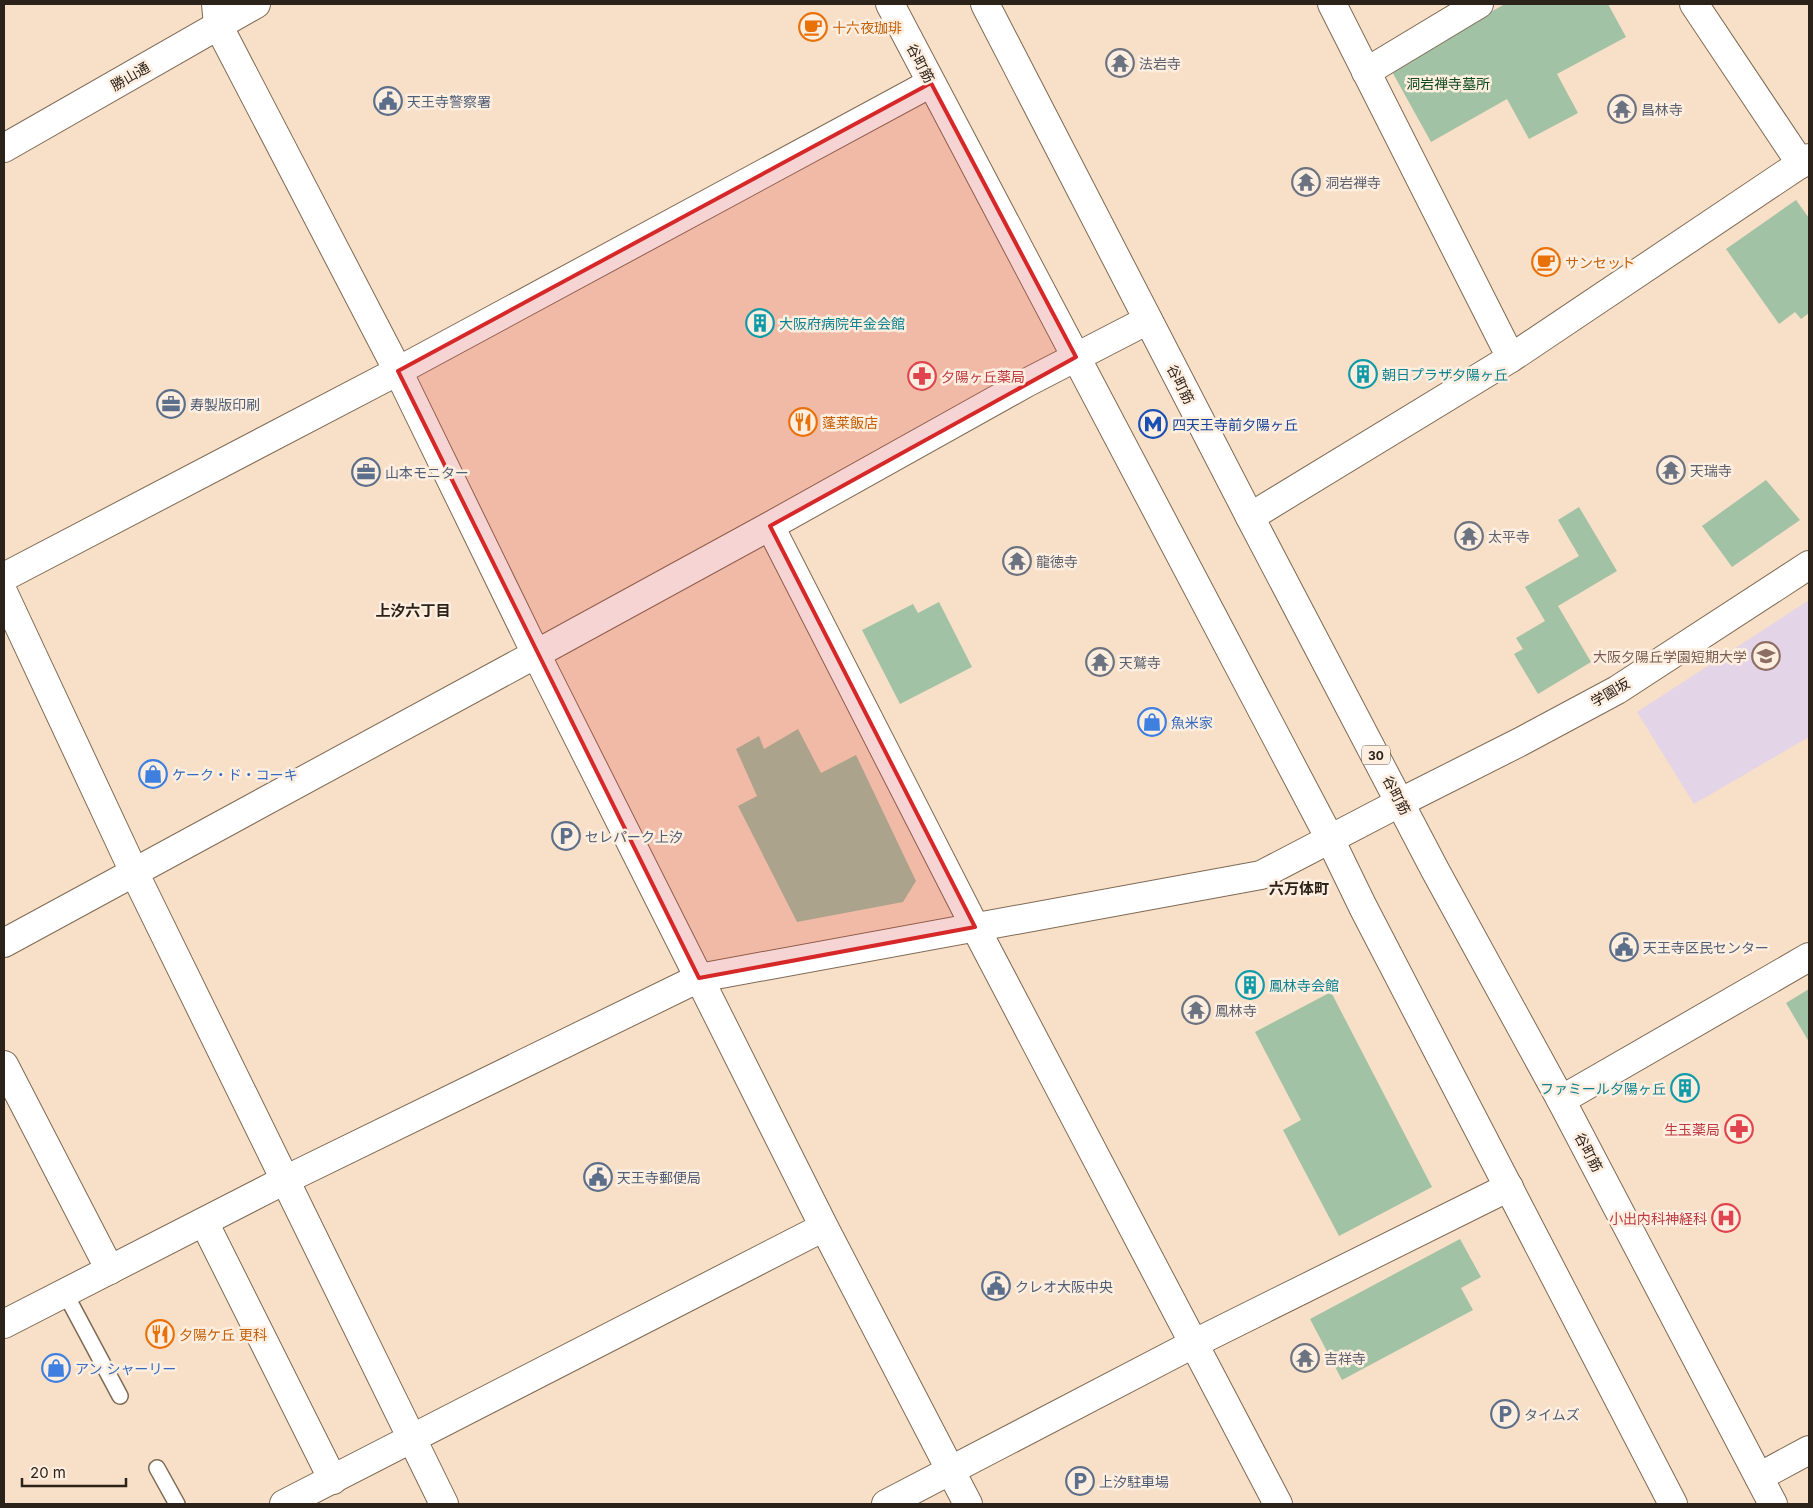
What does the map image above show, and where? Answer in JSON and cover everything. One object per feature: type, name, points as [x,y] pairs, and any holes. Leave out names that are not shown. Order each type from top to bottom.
[{"type":"street","name":"勝山通","points":[[4,148],[217,15],[256,4]]},
{"type":"street","name":"谷町筋","points":[[890,4],[1330,839],[1363,907],[1673,1504]]},
{"type":"street","name":"谷町筋","points":[[985,4],[1435,870],[1561,1100],[1773,1504]]},
{"type":"street","points":[[1332,4],[1511,358]]},
{"type":"street","points":[[1366,72],[1478,4]]},
{"type":"street","points":[[1250,517],[1511,358],[1805,161],[1694,4]]},
{"type":"street","points":[[217,15],[398,371],[536,654],[824,1227],[968,1504]]},
{"type":"street","points":[[4,577],[398,371],[931,83]]},
{"type":"street","points":[[4,944],[770,526],[1028,382],[1148,320]]},
{"type":"street","points":[[770,526],[975,927],[1278,1504]]},
{"type":"street","name":"学園坂","points":[[4,1324],[285,1180],[699,978],[1261,875],[1617,690],[1809,564]]},
{"type":"street","points":[[4,594],[134,872],[444,1504]]},
{"type":"street","points":[[1561,1100],[1809,957]]},
{"type":"street","points":[[4,1065],[110,1270]]},
{"type":"street","points":[[886,1504],[1193,1344],[1509,1186]]},
{"type":"street","points":[[204,1222],[333,1480]]},
{"type":"street","points":[[284,1504],[824,1227]]},
{"type":"street","points":[[1759,1477],[1809,1450]]},
{"type":"lane","points":[[65,1294],[120,1396]]},
{"type":"lane","points":[[157,1468],[177,1504]]},
{"type":"highlighted area","points":[[931,83],[1076,357],[770,526],[975,927],[699,978],[398,371]]},
{"type":"shaded area","name":"大阪夕陽丘学園短期大学","points":[[1809,600],[1809,737],[1694,804],[1637,712]]},
{"type":"green space","name":"洞岩禅寺墓所","points":[[1505,4],[1608,4],[1626,37],[1557,74],[1578,113],[1529,139],[1507,99],[1431,142],[1390,68]]},
{"type":"green space","points":[[1796,200],[1809,218],[1809,313],[1801,319],[1795,312],[1779,324],[1726,249]]},
{"type":"green space","points":[[1766,480],[1800,520],[1732,567],[1702,526]]},
{"type":"green space","points":[[1579,507],[1617,571],[1558,606],[1591,662],[1538,694],[1514,654],[1523,649],[1516,638],[1545,621],[1525,587],[1579,556],[1558,520]]},
{"type":"green space","points":[[939,602],[972,667],[900,704],[862,630],[913,604],[918,613]]},
{"type":"green space","points":[[798,729],[821,773],[856,755],[916,881],[903,902],[797,922],[738,806],[757,796],[736,749],[759,736],[764,749]]},
{"type":"green space","points":[[1809,989],[1809,1042],[1786,1003]]},
{"type":"green space","points":[[1331,992],[1432,1187],[1339,1236],[1283,1130],[1301,1120],[1255,1032]]},
{"type":"green space","points":[[1460,1239],[1481,1277],[1461,1288],[1473,1310],[1342,1380],[1310,1319]]},
{"type":"place","name":"十六夜珈琲","points":[[813,27]]},
{"type":"place","name":"法岩寺","points":[[1120,63]]},
{"type":"place","name":"天王寺警察署","points":[[388,101]]},
{"type":"place","name":"昌林寺","points":[[1622,109]]},
{"type":"place","name":"洞岩禅寺","points":[[1306,182]]},
{"type":"place","name":"サンセット","points":[[1546,262]]},
{"type":"place","name":"大阪府病院年金会館","points":[[760,323]]},
{"type":"place","name":"朝日プラザ夕陽ヶ丘","points":[[1363,374]]},
{"type":"place","name":"夕陽ヶ丘薬局","points":[[922,376]]},
{"type":"place","name":"寿製版印刷","points":[[171,404]]},
{"type":"place","name":"蓬莱飯店","points":[[803,422]]},
{"type":"place","name":"四天王寺前夕陽ヶ丘","points":[[1153,424]]},
{"type":"place","name":"天瑞寺","points":[[1671,470]]},
{"type":"place","name":"山本モニター","points":[[366,472]]},
{"type":"place","name":"太平寺","points":[[1469,536]]},
{"type":"place","name":"龍徳寺","points":[[1017,561]]},
{"type":"place","name":"大阪夕陽丘学園短期大学","points":[[1766,656]]},
{"type":"place","name":"天鷲寺","points":[[1100,662]]},
{"type":"place","name":"魚米家","points":[[1152,722]]},
{"type":"place","name":"ケーク・ド・コーキ","points":[[153,774]]},
{"type":"place","name":"セレパーク上汐","points":[[566,836]]},
{"type":"place","name":"天王寺区民センター","points":[[1624,947]]},
{"type":"place","name":"鳳林寺会館","points":[[1250,985]]},
{"type":"place","name":"鳳林寺","points":[[1196,1010]]},
{"type":"place","name":"ファミール夕陽ヶ丘","points":[[1685,1088]]},
{"type":"place","name":"生玉薬局","points":[[1739,1129]]},
{"type":"place","name":"天王寺郵便局","points":[[598,1177]]},
{"type":"place","name":"小出内科神経科","points":[[1726,1218]]},
{"type":"place","name":"クレオ大阪中央","points":[[996,1286]]},
{"type":"place","name":"夕陽ケ丘 更科","points":[[160,1334]]},
{"type":"place","name":"吉祥寺","points":[[1305,1358]]},
{"type":"place","name":"アン シャーリー","points":[[56,1368]]},
{"type":"place","name":"タイムズ","points":[[1505,1414]]},
{"type":"place","name":"上汐駐車場","points":[[1080,1481]]},
{"type":"district","name":"上汐六丁目","points":[[413,610]]},
{"type":"district","name":"六万体町","points":[[1299,888]]}]
